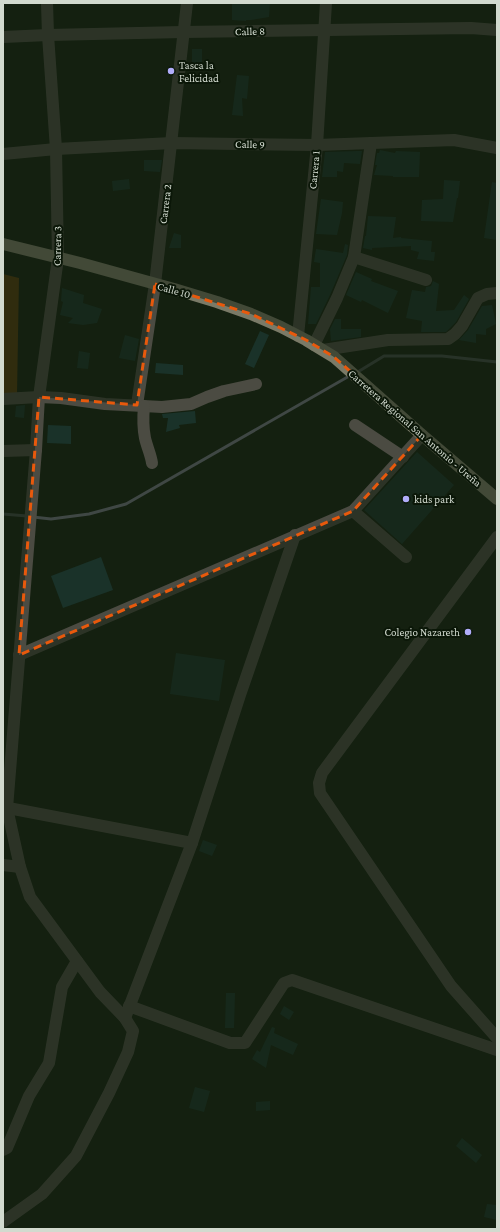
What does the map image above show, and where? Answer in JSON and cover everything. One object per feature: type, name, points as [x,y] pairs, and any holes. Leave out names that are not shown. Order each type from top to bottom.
[{"type":"main road","name":"Calle 10","points":[[4,244],[156,284],[217,302],[281,327],[334,357]]},
{"type":"main road","name":"Carretera Regional San Antonio - Ureña","points":[[334,357],[497,499]]},
{"type":"street","name":"Carrera 3","points":[[47,3],[56,149],[58,258],[39,397],[36,450],[5,807],[20,867],[30,897],[100,992],[125,1018]]},
{"type":"street","name":"Carrera 2","points":[[152,464],[151,454],[145,439],[140,406],[156,284],[187,3]]},
{"type":"street","name":"Carrera 1","points":[[298,336],[317,146],[326,3]]},
{"type":"street","name":"Calle 8","points":[[3,37],[183,32],[471,28],[497,30]]},
{"type":"street","name":"Calle 9","points":[[3,154],[56,149],[172,143],[317,146],[454,140],[497,148]]},
{"type":"street","points":[[371,143],[354,257],[318,348],[388,340],[448,339],[462,326],[478,298],[483,295],[497,293]]},
{"type":"street","points":[[354,257],[426,280]]},
{"type":"street","points":[[3,399],[39,397],[61,398],[105,404],[162,407],[191,404],[224,391],[256,384]]},
{"type":"street","points":[[355,425],[403,457]]},
{"type":"street","points":[[19,655],[353,511],[422,435]]},
{"type":"street","points":[[3,451],[36,450]]},
{"type":"street","points":[[353,511],[406,558]]},
{"type":"street","points":[[3,1222],[42,1194],[76,1156],[109,1093],[128,1052],[133,1031],[125,1018],[192,843],[240,695],[295,536]]},
{"type":"street","points":[[497,537],[322,773],[319,783],[320,793],[452,986],[497,1038]]},
{"type":"street","points":[[5,807],[192,843]]},
{"type":"street","points":[[3,865],[20,867]]},
{"type":"street","points":[[3,1150],[7,1148],[29,1096],[49,1064],[62,987],[77,961]]},
{"type":"street","points":[[129,1006],[230,1043],[245,1043],[284,983],[292,980],[497,1050]]},
{"type":"highlighted area","points":[[155,284],[251,314],[306,340],[334,357],[422,435],[353,511],[19,655],[39,397],[137,405]]},
{"type":"shaded area","points":[[3,274],[19,278],[17,394],[3,394]]},
{"type":"building","points":[[232,3],[270,3],[269,17],[246,21],[232,20]]},
{"type":"building","points":[[192,49],[202,49],[202,67],[192,67]]},
{"type":"building","points":[[237,75],[249,76],[247,99],[242,98],[243,116],[232,115]]},
{"type":"building","points":[[380,150],[395,153],[396,151],[420,152],[419,177],[374,175],[377,165],[375,165],[377,153],[379,153]]},
{"type":"building","points":[[362,151],[360,164],[344,163],[343,172],[337,171],[337,177],[322,177],[325,152]]},
{"type":"building","points":[[144,160],[162,160],[160,172],[144,171]]},
{"type":"building","points":[[129,179],[130,189],[113,191],[112,181]]},
{"type":"building","points":[[444,180],[460,181],[453,222],[421,221],[422,200],[443,199]]},
{"type":"building","points":[[492,182],[497,183],[497,240],[484,238]]},
{"type":"building","points":[[321,199],[343,202],[337,235],[316,234]]},
{"type":"building","points":[[368,216],[396,217],[393,238],[401,237],[432,241],[431,252],[435,252],[434,261],[417,259],[419,252],[411,250],[411,246],[372,248],[372,250],[363,248]]},
{"type":"building","points":[[174,233],[181,235],[181,248],[169,248]]},
{"type":"building","points":[[345,244],[348,245],[347,255],[330,295],[316,324],[308,324],[311,287],[320,287],[320,263],[314,262],[316,249],[343,253]]},
{"type":"building","points":[[356,272],[372,279],[371,281],[398,291],[388,313],[362,300],[361,302],[346,295]]},
{"type":"building","points":[[433,281],[439,284],[436,311],[454,310],[464,295],[469,299],[456,322],[446,332],[421,332],[422,321],[406,318],[412,290],[425,292],[426,287],[431,286]]},
{"type":"building","points":[[62,288],[84,295],[83,303],[102,309],[97,323],[83,325],[68,323],[73,318],[60,315],[63,302],[61,301]]},
{"type":"building","points":[[492,305],[496,324],[486,329],[486,335],[476,334],[476,343],[459,340],[468,330],[482,306]]},
{"type":"building","points":[[335,319],[341,319],[341,329],[361,329],[361,337],[331,341],[330,329]]},
{"type":"building","points":[[260,331],[269,335],[254,368],[245,364]]},
{"type":"building","points":[[125,335],[139,339],[135,361],[119,358]]},
{"type":"building","points":[[79,351],[90,353],[88,369],[77,368]]},
{"type":"building","points":[[156,363],[183,365],[183,375],[155,373]]},
{"type":"building","points":[[25,405],[24,418],[15,417],[16,406]]},
{"type":"building","points":[[195,411],[196,423],[179,425],[180,428],[166,432],[168,418],[163,418],[162,414]]},
{"type":"building","points":[[48,425],[71,426],[71,444],[47,443]]},
{"type":"building","name":"kids park","points":[[417,452],[454,485],[402,544],[364,510]]},
{"type":"building","points":[[101,557],[113,590],[63,608],[51,576]]},
{"type":"building","points":[[176,653],[225,660],[219,701],[170,694]]},
{"type":"building","points":[[203,840],[217,845],[212,856],[199,851]]},
{"type":"building","points":[[226,993],[235,993],[234,1028],[225,1028]]},
{"type":"building","points":[[284,1006],[294,1012],[289,1020],[280,1014]]},
{"type":"building","points":[[272,1027],[275,1028],[274,1033],[298,1044],[293,1055],[271,1045],[266,1068],[252,1059],[257,1050],[260,1052]]},
{"type":"building","points":[[195,1087],[210,1091],[204,1112],[189,1108]]},
{"type":"building","points":[[270,1101],[270,1110],[256,1111],[256,1102]]},
{"type":"building","points":[[462,1138],[482,1155],[476,1163],[456,1146]]},
{"type":"building","points":[[487,1204],[497,1205],[497,1220],[484,1217]]},
{"type":"waterway","points":[[356,373],[384,356],[442,356],[497,362]]},
{"type":"waterway","points":[[33,517],[51,519],[89,514],[126,504],[351,375]]},
{"type":"waterway","points":[[3,514],[27,516]]},
{"type":"place","name":"Tasca la Felicidad","points":[[171,71]]},
{"type":"place","name":"kids park","points":[[406,499]]},
{"type":"place","name":"Colegio Nazareth","points":[[468,632]]}]
